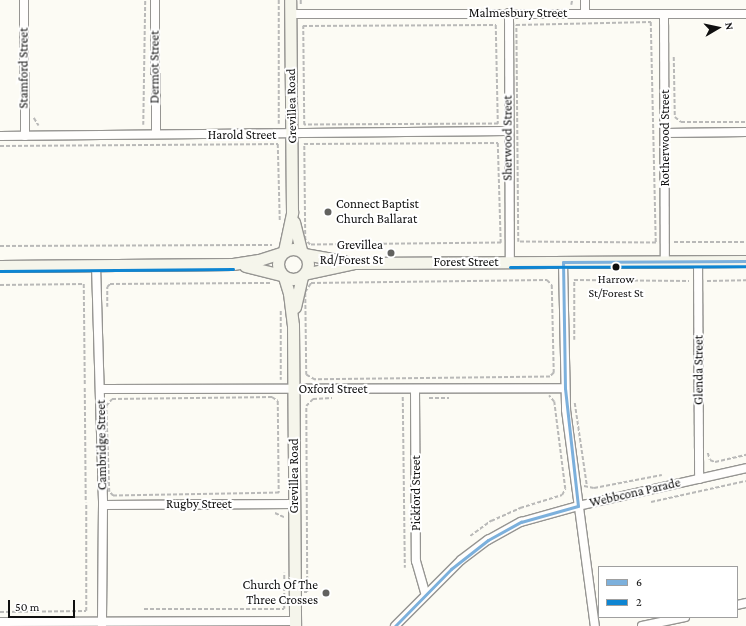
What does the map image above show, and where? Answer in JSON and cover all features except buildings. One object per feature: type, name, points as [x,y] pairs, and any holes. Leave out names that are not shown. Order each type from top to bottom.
[{"type":"street","name":"Stamford Street","points":[[24,0],[25,136]]},
{"type":"street","name":"Dermot Street","points":[[155,0],[156,134]]},
{"type":"street","name":"Grevillea Road","points":[[290,0],[292,212],[303,252],[308,262],[303,275],[302,288],[293,325]]},
{"type":"street","points":[[585,0],[585,13]]},
{"type":"street","name":"Sherwood Street","points":[[508,13],[510,262]]},
{"type":"street","name":"Malmesbury Street","points":[[290,14],[746,14]]},
{"type":"street","name":"Rotherwood Street","points":[[664,15],[666,133],[665,261]]},
{"type":"street","name":"Harold Street","points":[[0,136],[156,134],[292,135],[508,131]]},
{"type":"street","points":[[666,133],[746,132]]},
{"type":"street","name":"Grevillea Road","points":[[292,212],[277,264],[289,293],[293,325],[295,624]]},
{"type":"street","points":[[0,266],[233,264],[259,260],[280,250],[291,248],[354,263]]},
{"type":"street","name":"Glenda Street","points":[[698,261],[699,479]]},
{"type":"street","name":"Forest Street","points":[[354,263],[746,261]]},
{"type":"street","points":[[563,262],[565,388],[578,506],[595,626]]},
{"type":"street","points":[[233,264],[293,279],[303,275],[354,263]]},
{"type":"street","name":"Cambridge Street","points":[[96,265],[101,389],[103,505],[102,625]]},
{"type":"street","name":"Oxford Street","points":[[101,389],[294,390],[565,388]]},
{"type":"street","name":"Pickford Street","points":[[415,389],[416,561],[426,595]]},
{"type":"street","name":"Webbcona Parade","points":[[395,626],[461,560],[499,533],[544,514],[746,468]]},
{"type":"street","name":"Rugby Street","points":[[103,505],[294,504]]},
{"type":"street","points":[[642,626],[671,623],[683,618]]},
{"type":"street","points":[[0,622],[102,625],[295,624]]},
{"type":"path","points":[[143,126],[146,0]]},
{"type":"path","points":[[279,0],[279,126]]},
{"type":"path","points":[[301,0],[301,8]]},
{"type":"path","points":[[572,0],[572,5]]},
{"type":"path","points":[[516,25],[651,22],[656,243],[518,242]]},
{"type":"path","points":[[304,125],[302,26],[496,25],[498,124]]},
{"type":"path","points":[[673,54],[675,117],[681,122],[746,122]]},
{"type":"path","points":[[498,143],[501,243],[310,245],[305,240],[304,144],[498,143]]},
{"type":"path","points":[[0,146],[278,144],[280,224]]},
{"type":"path","points":[[674,242],[746,242]]},
{"type":"path","points":[[0,246],[280,250]]},
{"type":"path","points":[[306,373],[302,288],[316,282],[547,280],[552,286],[554,372],[550,377],[415,379]]},
{"type":"path","points":[[574,342],[574,280],[689,280]]},
{"type":"path","points":[[707,280],[746,280]]},
{"type":"path","points":[[110,284],[274,283]]},
{"type":"path","points":[[0,284],[84,284],[86,502],[86,611],[0,612]]},
{"type":"path","points":[[280,310],[281,381]]},
{"type":"path","points":[[470,536],[497,518],[562,495],[565,488],[554,402],[549,396]]},
{"type":"path","points":[[574,396],[587,485],[594,488],[662,474]]},
{"type":"path","points":[[397,397],[405,397],[405,568]]},
{"type":"path","points":[[295,592],[307,592],[306,406],[313,398],[337,398]]},
{"type":"path","points":[[113,496],[279,493],[278,401]]},
{"type":"path","points":[[712,461],[746,455]]},
{"type":"path","points":[[651,502],[746,481]]},
{"type":"path","points":[[144,609],[284,609]]},
{"type":"transit line","name":"6","points":[[395,626],[451,569],[488,540],[521,522],[578,506],[565,388],[563,262],[746,261]]},
{"type":"transit line","name":"2","points":[[510,267],[746,266]]},
{"type":"transit line","name":"2","points":[[0,271],[233,269]]},
{"type":"place","name":"Connect Baptist Church Ballarat","points":[[328,212]]},
{"type":"place","name":"Grevillea Rd/Forest St","points":[[391,253]]},
{"type":"place","name":"Harrow St/Forest St","points":[[616,267]]},
{"type":"place","name":"Church Of The Three Crosses","points":[[326,593]]}]
